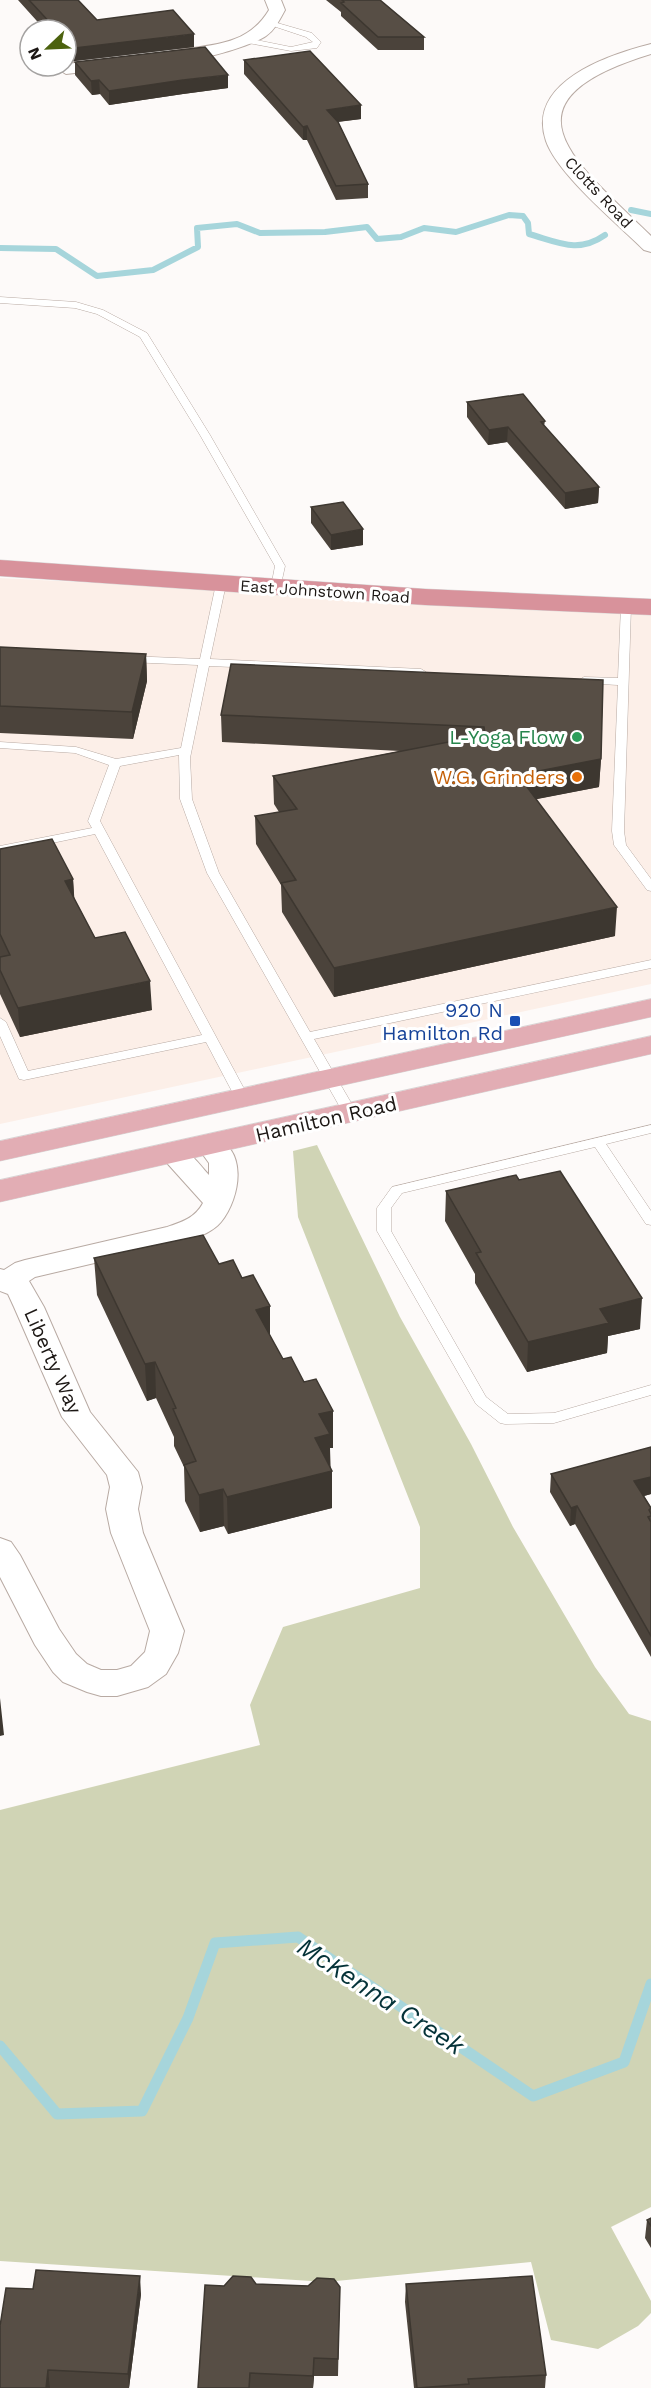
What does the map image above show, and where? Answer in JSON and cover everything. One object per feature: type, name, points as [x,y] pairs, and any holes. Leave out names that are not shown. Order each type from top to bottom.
[{"type":"highway","name":"East Johnstown Road","points":[[0,568],[221,584],[639,606]]},
{"type":"main road","name":"Hamilton Road","points":[[0,1151],[651,1008]]},
{"type":"main road","name":"Hamilton Road","points":[[0,1191],[651,1046]]},
{"type":"street","points":[[156,58],[216,49],[246,40],[262,32],[270,22],[277,10],[273,0]]},
{"type":"street","name":"Clotts Road","points":[[651,49],[625,56],[593,70],[568,87],[556,102],[550,119],[555,142],[571,166],[651,246]]},
{"type":"street","points":[[78,68],[133,61]]},
{"type":"street","points":[[4,1281],[25,1270],[174,1235],[196,1227],[210,1217],[224,1191],[223,1162],[210,1145]]},
{"type":"street","points":[[172,1153],[218,1201]]},
{"type":"street","name":"Liberty Way","points":[[0,1550],[9,1563],[53,1651],[66,1666],[84,1680],[102,1683],[123,1682],[142,1676],[156,1664],[166,1647],[167,1631],[127,1533],[122,1509],[126,1487],[122,1472],[76,1417],[29,1307],[18,1288],[4,1281]]},
{"type":"lane","points":[[246,40],[300,49],[314,46],[318,42],[309,35],[270,22]]},
{"type":"lane","points":[[0,300],[76,305],[100,312],[144,335],[199,425],[280,567],[276,587]]},
{"type":"lane","points":[[221,584],[184,758],[186,799],[213,873],[350,1113]]},
{"type":"lane","points":[[639,606],[624,682],[618,831],[620,844],[651,887]]},
{"type":"lane","points":[[114,658],[432,673]]},
{"type":"lane","points":[[576,680],[624,682]]},
{"type":"lane","points":[[0,745],[76,750],[115,762],[186,750]]},
{"type":"lane","points":[[115,762],[94,821],[242,1098]]},
{"type":"lane","points":[[0,850],[98,830]]},
{"type":"lane","points":[[305,1037],[651,964]]},
{"type":"lane","points":[[0,1023],[24,1076],[210,1037]]},
{"type":"lane","points":[[651,1129],[397,1190],[384,1208],[384,1231],[481,1400],[505,1419],[554,1418],[651,1390]]},
{"type":"lane","points":[[598,1142],[651,1221]]},
{"type":"shaded area","points":[[0,578],[651,612],[651,984],[0,1124]]},
{"type":"green space","points":[[317,1145],[400,1317],[471,1444],[513,1527],[595,1667],[629,1714],[651,1721],[651,2207],[611,2227],[651,2301],[651,2313],[638,2326],[598,2349],[551,2340],[531,2262],[326,2282],[0,2261],[0,1810],[260,1745],[250,1705],[283,1627],[420,1588],[420,1527],[298,1217],[293,1151]]},
{"type":"building","points":[[29,0],[78,0],[97,20],[173,10],[194,34],[78,48],[78,18],[46,18]]},
{"type":"building","points":[[342,0],[380,0],[424,37],[378,37],[341,3],[344,2]]},
{"type":"building","points":[[205,47],[228,75],[109,91],[99,80],[91,81],[78,66],[78,62]]},
{"type":"building","points":[[310,51],[361,105],[327,110],[338,122],[368,184],[336,186],[307,126],[303,127],[244,60]]},
{"type":"building","points":[[523,394],[545,421],[541,422],[599,487],[565,493],[508,427],[489,430],[467,402]]},
{"type":"building","points":[[343,502],[363,529],[331,535],[311,507]]},
{"type":"building","points":[[0,647],[146,654],[132,712],[0,706]]},
{"type":"building","points":[[231,664],[603,680],[601,759],[518,775],[617,907],[334,968],[281,883],[296,880],[255,816],[297,809],[273,776],[485,735],[484,727],[221,715]]},
{"type":"building","points":[[52,839],[73,879],[65,881],[95,938],[125,932],[150,981],[18,1008],[0,970],[0,957],[10,955],[0,934],[0,849]]},
{"type":"building","points":[[560,1171],[642,1298],[600,1309],[609,1323],[528,1342],[476,1253],[481,1252],[446,1191],[516,1175],[519,1180]]},
{"type":"building","points":[[203,1235],[219,1264],[233,1260],[242,1278],[253,1275],[270,1306],[256,1310],[283,1359],[291,1357],[304,1382],[316,1379],[333,1411],[319,1414],[330,1434],[315,1438],[332,1471],[227,1497],[223,1489],[199,1495],[184,1465],[196,1461],[173,1409],[176,1408],[155,1362],[145,1364],[94,1258]]},
{"type":"building","points":[[651,1447],[651,1477],[634,1481],[651,1508],[649,1510],[651,1516],[648,1517],[651,1522],[651,1636],[577,1506],[571,1508],[551,1474]]},
{"type":"building","points":[[36,2270],[140,2276],[128,2374],[48,2370],[46,2388],[0,2388],[0,2326],[6,2288],[33,2289]]},
{"type":"building","points":[[233,2276],[251,2277],[256,2284],[308,2286],[317,2278],[334,2279],[340,2287],[338,2359],[314,2358],[313,2376],[250,2373],[249,2388],[198,2388],[205,2285],[224,2286]]},
{"type":"building","points":[[532,2276],[546,2375],[468,2379],[469,2384],[417,2388],[406,2284]]},
{"type":"waterway","points":[[631,210],[651,214]]},
{"type":"waterway","points":[[0,248],[56,249],[97,276],[153,270],[198,247],[197,228],[237,224],[260,233],[325,232],[367,227],[377,239],[401,237],[424,228],[456,232],[509,215],[523,216],[528,223],[529,234],[568,245],[586,244],[605,235]]},
{"type":"waterway","name":"McKenna Creek","points":[[0,2046],[57,2114],[142,2111],[188,2018],[215,1943],[298,1937],[533,2096],[624,2062],[651,1984]]},
{"type":"place","name":"L-Yoga Flow","points":[[577,737]]},
{"type":"place","name":"W.G. Grinders","points":[[577,777]]},
{"type":"place","name":"920 N Hamilton Rd","points":[[515,1021]]}]
